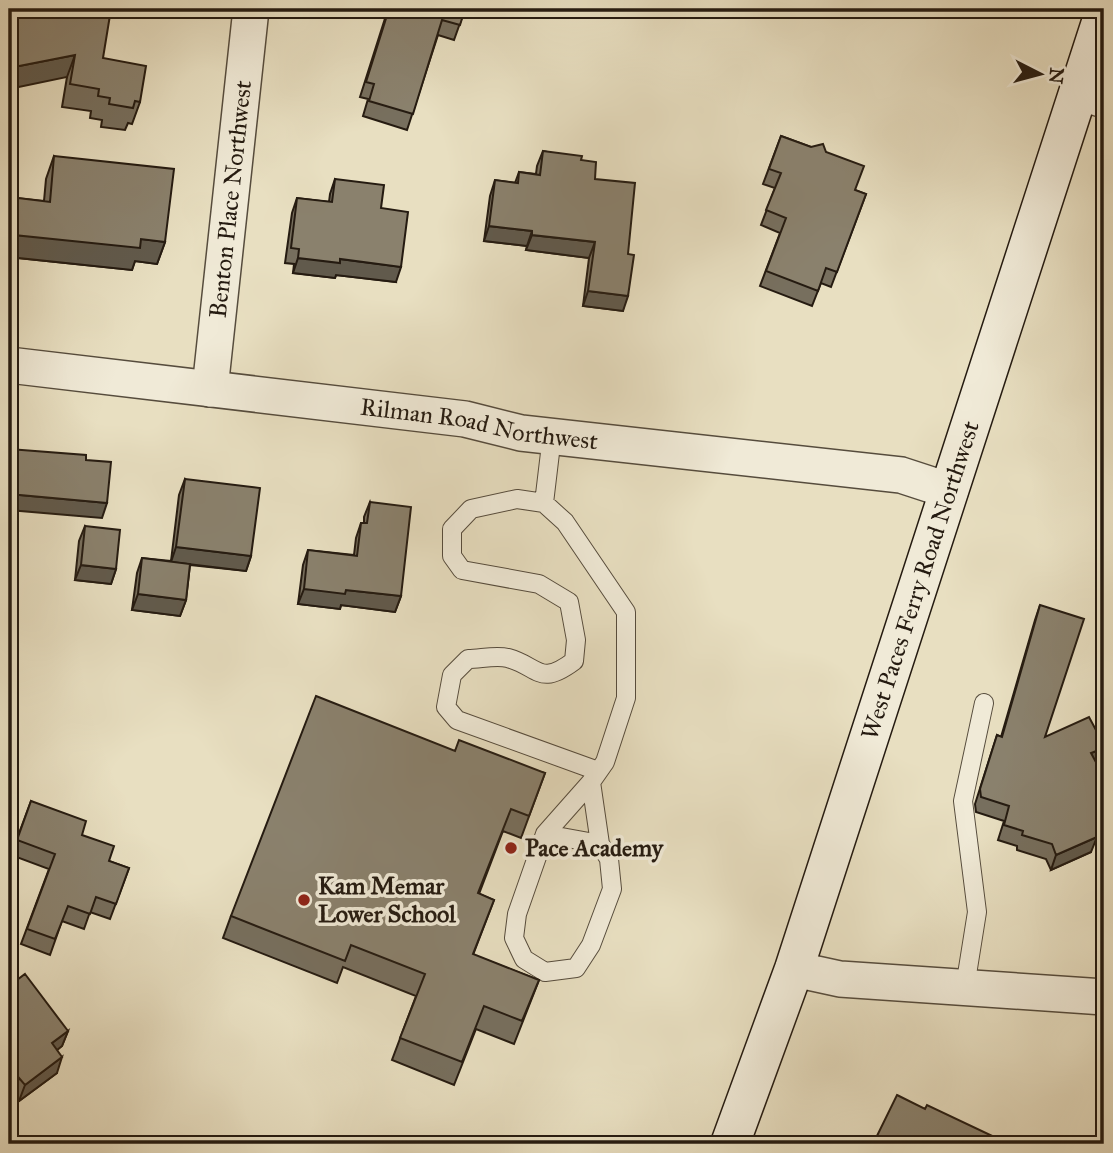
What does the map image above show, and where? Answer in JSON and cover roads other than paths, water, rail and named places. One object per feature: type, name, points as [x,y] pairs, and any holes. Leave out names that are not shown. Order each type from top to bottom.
[{"type":"main road","name":"West Paces Ferry Road Northwest","points":[[730,1144],[794,968],[950,491],[1092,96],[1104,13]]},
{"type":"street","name":"Benton Place Northwest","points":[[210,389],[251,9]]},
{"type":"street","name":"Rilman Road Northwest","points":[[9,365],[465,419],[521,433],[901,475],[950,491]]},
{"type":"street","points":[[794,968],[840,979],[1104,997]]},
{"type":"lane","points":[[544,503],[552,436]]},
{"type":"lane","points":[[595,776],[457,720],[446,707],[452,675],[468,659],[506,657],[542,675],[558,673],[574,661],[576,640],[569,602],[539,584],[462,570],[452,556],[452,528],[471,509],[517,499],[544,503],[565,522],[626,612],[626,698],[605,762],[595,776],[545,834],[517,914],[514,938],[524,959],[545,972],[576,968],[591,945],[612,889],[609,859],[600,844],[595,776]]},
{"type":"lane","points":[[965,987],[977,912],[963,801],[984,703]]},
{"type":"lane","points":[[545,834],[600,844]]},
{"type":"place","name":"Pace Academy","points":[[511,848]]},
{"type":"place","name":"Kam Memar Lower School","points":[[304,900]]}]
